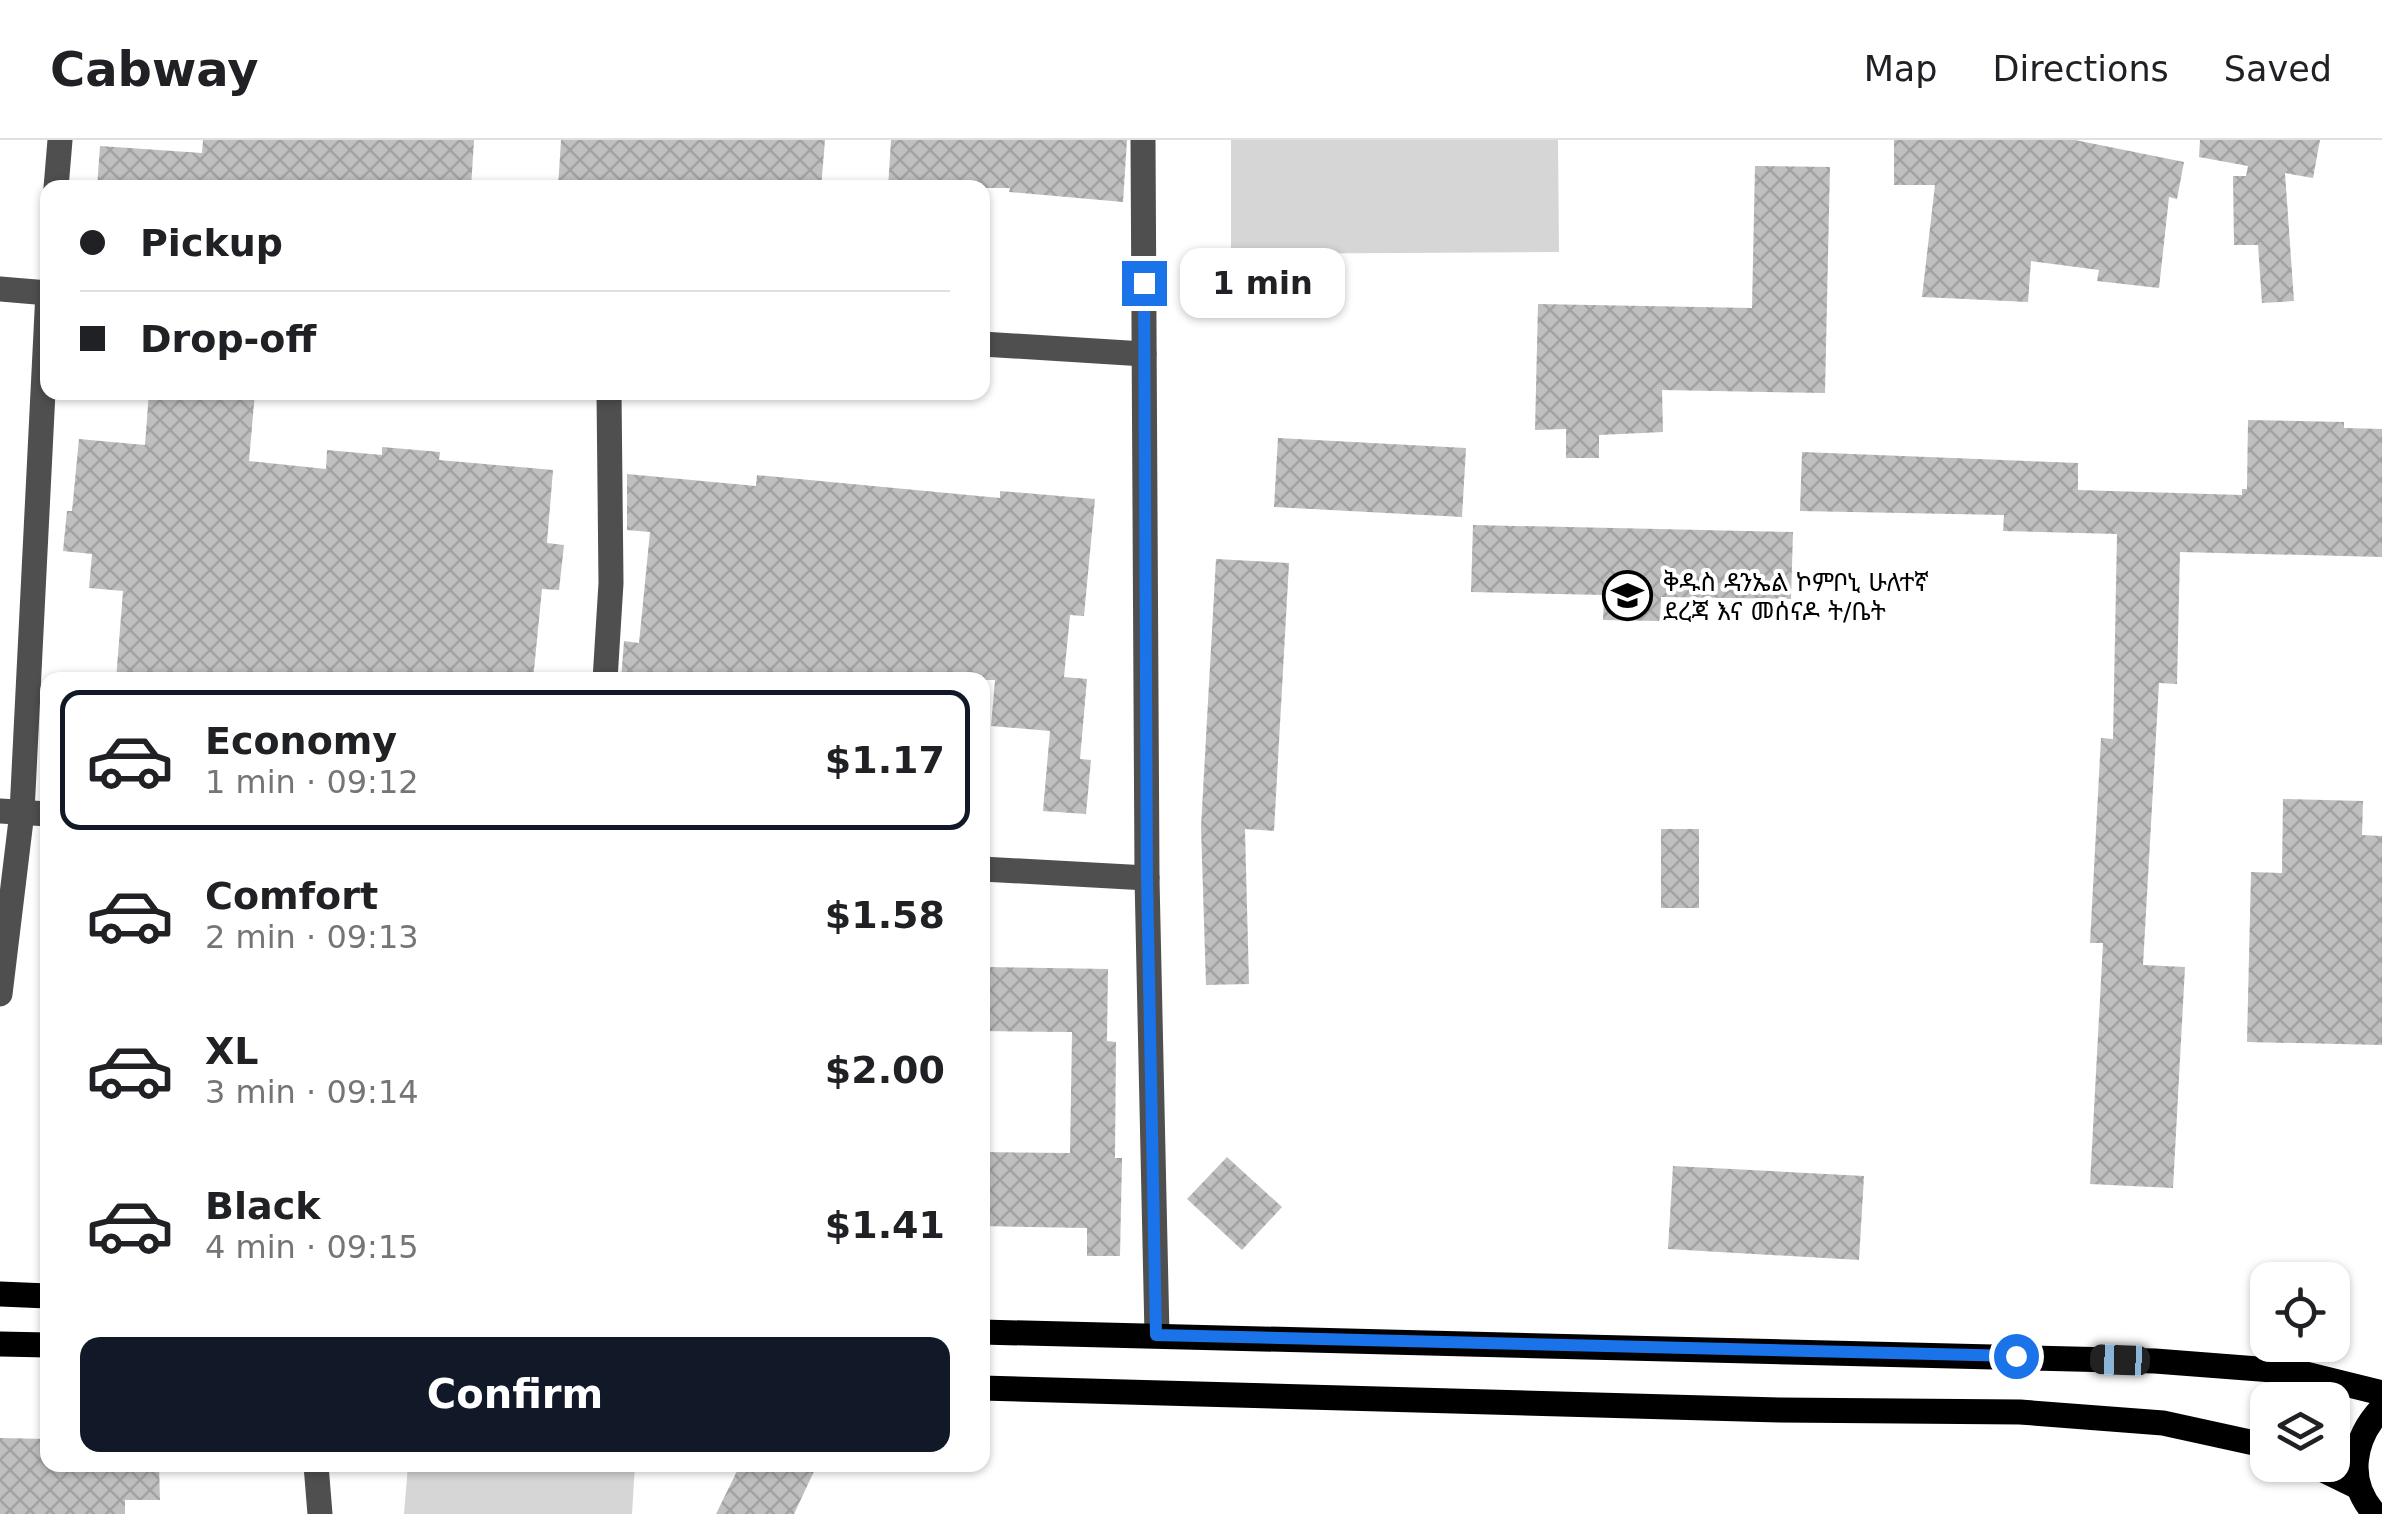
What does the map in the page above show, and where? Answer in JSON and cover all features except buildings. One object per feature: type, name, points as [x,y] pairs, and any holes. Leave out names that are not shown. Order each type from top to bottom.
[{"type":"main road","points":[[0,1294],[40,1296]]},
{"type":"main road","points":[[990,1332],[2155,1361],[2297,1372],[2382,1393]]},
{"type":"main road","points":[[0,1344],[40,1345]]},
{"type":"main road","points":[[990,1388],[1779,1410],[2020,1412],[2163,1423],[2250,1442]]},
{"type":"main road","points":[[2374,1514],[2358,1487],[2358,1445],[2366,1426],[2382,1408]]},
{"type":"main road","points":[[2348,1482],[2358,1487]]},
{"type":"street","points":[[57,180],[60,140]]},
{"type":"street","points":[[1144,140],[1147,878],[1156,1335]]},
{"type":"street","points":[[0,289],[40,292]]},
{"type":"street","points":[[990,344],[1144,354]]},
{"type":"street","points":[[0,994],[23,812],[43,400]]},
{"type":"street","points":[[606,672],[611,583],[610,400]]},
{"type":"street","points":[[990,869],[1147,878]]},
{"type":"street","points":[[317,1472],[320,1514]]},
{"type":"shaded area","points":[[1231,140],[1558,140],[1559,252],[1231,254]]},
{"type":"shaded area","points":[[407,1472],[635,1472],[632,1514],[404,1514]]},
{"type":"place","name":"ቅዱስ ዳንኤል ኮምቦኒ ሁለተኛ ደረጃ እና መሰናዶ ት/ቤት","points":[[1628,596]]},
{"type":"route","points":[[1144,283],[1147,878],[1156,1335],[2016,1356]]}]
